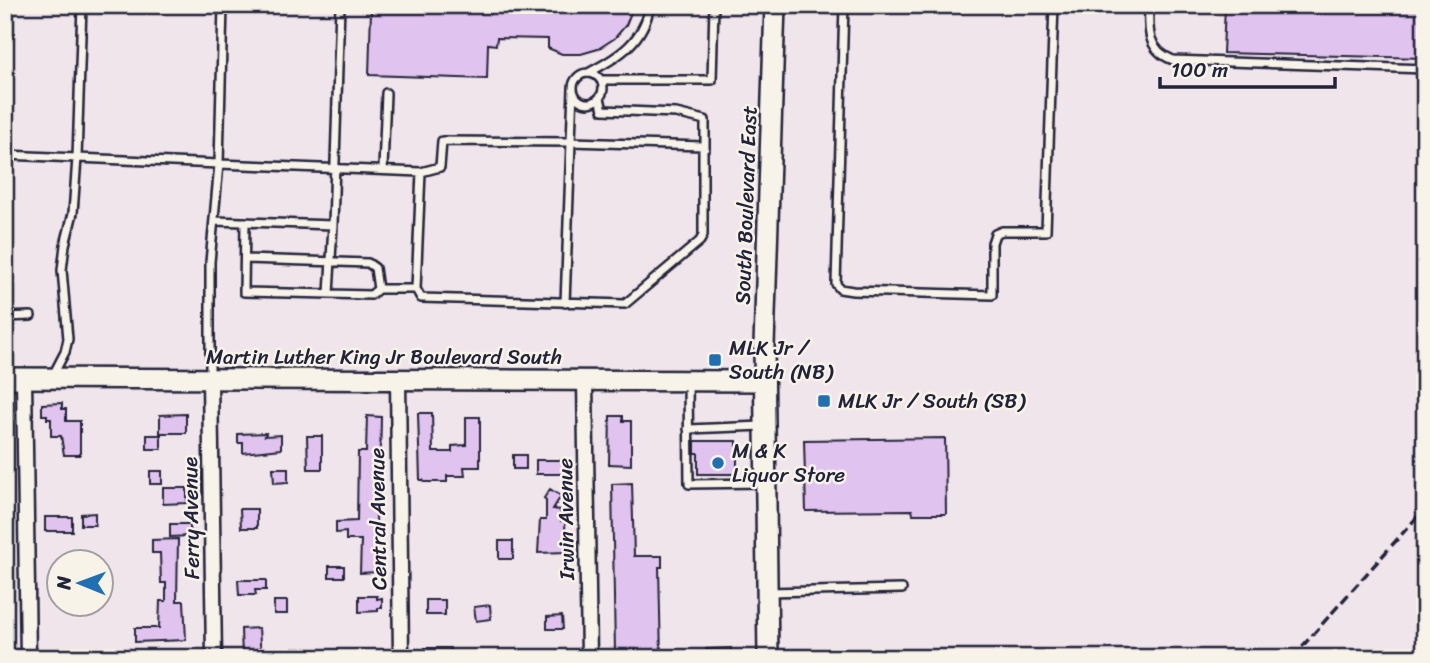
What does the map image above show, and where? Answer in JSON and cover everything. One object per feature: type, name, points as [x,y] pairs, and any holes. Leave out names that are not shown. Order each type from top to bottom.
[{"type":"main road","name":"South Boulevard East","points":[[768,658],[763,381],[775,5]]},
{"type":"main road","name":"Martin Luther King Jr Boulevard South","points":[[14,378],[763,381]]},
{"type":"street","points":[[14,378],[28,658]]},
{"type":"street","name":"Ferry Avenue","points":[[210,379],[214,658]]},
{"type":"street","name":"Central Avenue","points":[[398,379],[401,658]]},
{"type":"street","name":"Irwin Avenue","points":[[585,380],[589,658]]},
{"type":"lane","points":[[5,16],[7,5]]},
{"type":"lane","points":[[52,378],[67,348],[62,270],[65,245],[74,213],[82,5]]},
{"type":"lane","points":[[210,379],[210,262],[219,164],[223,5]]},
{"type":"lane","points":[[329,294],[340,5]]},
{"type":"lane","points":[[565,303],[573,89],[579,76],[625,52],[639,36],[650,5]]},
{"type":"lane","points":[[589,73],[601,80],[712,80],[714,5]]},
{"type":"lane","points":[[844,5],[836,284],[840,289],[853,291],[992,295],[992,243],[995,234],[1002,231],[1046,231],[1054,5]]},
{"type":"lane","points":[[1149,5],[1150,40],[1156,50],[1173,60],[1425,69]]},
{"type":"lane","points":[[573,89],[581,102],[591,103],[600,98],[604,89],[601,80]]},
{"type":"lane","points":[[383,169],[386,93]]},
{"type":"lane","points":[[421,172],[416,289],[421,298],[629,303],[703,236],[705,120],[676,113],[603,110],[600,98]]},
{"type":"lane","points":[[5,155],[421,172],[440,167],[441,142],[444,141],[571,142],[705,148]]},
{"type":"lane","points":[[215,221],[333,225]]},
{"type":"lane","points":[[245,222],[244,292],[371,295],[379,289],[416,289]]},
{"type":"lane","points":[[245,259],[368,263],[375,268],[379,289]]},
{"type":"lane","points":[[5,317],[31,316]]},
{"type":"lane","points":[[688,381],[689,484],[764,483]]},
{"type":"lane","points":[[688,429],[763,426]]},
{"type":"lane","points":[[766,592],[902,589]]},
{"type":"building","points":[[386,5],[634,5],[626,25],[615,38],[598,49],[581,54],[562,54],[548,48],[548,39],[497,38],[496,45],[488,44],[487,79],[369,75],[371,10],[386,11]]},
{"type":"building","points":[[1225,5],[1425,5],[1425,58],[1223,53]]},
{"type":"building","points":[[62,403],[62,409],[66,409],[66,421],[80,421],[80,455],[64,455],[61,436],[51,436],[51,419],[42,415],[42,404]]},
{"type":"building","points":[[418,413],[432,413],[433,452],[452,452],[452,446],[466,445],[466,417],[480,417],[480,467],[464,467],[465,476],[447,476],[447,482],[420,480]]},
{"type":"building","points":[[186,414],[186,433],[160,433],[160,415]]},
{"type":"building","points":[[367,416],[381,417],[379,512],[376,514],[377,572],[360,573],[361,540],[346,540],[346,532],[336,533],[336,522],[357,521],[358,452],[366,452]]},
{"type":"building","points":[[610,416],[623,416],[623,421],[631,421],[631,465],[609,464]]},
{"type":"building","points":[[266,433],[265,436],[281,435],[281,449],[243,453],[243,443],[238,443],[238,434]]},
{"type":"building","points":[[147,435],[161,435],[161,449],[147,449]]},
{"type":"building","points":[[307,436],[322,436],[322,469],[308,469]]},
{"type":"building","points":[[945,438],[946,514],[913,514],[912,510],[806,511],[804,440]]},
{"type":"building","name":"M & K Liquor Store","points":[[695,441],[737,441],[737,474],[698,474]]},
{"type":"building","points":[[513,455],[526,455],[526,469],[513,469]]},
{"type":"building","points":[[536,460],[564,460],[564,474],[536,474]]},
{"type":"building","points":[[273,468],[288,468],[288,482],[274,483]]},
{"type":"building","points":[[150,471],[162,471],[162,484],[150,484]]},
{"type":"building","points":[[632,483],[634,556],[662,556],[662,567],[659,567],[661,658],[650,658],[650,652],[615,652],[612,484]]},
{"type":"building","points":[[163,488],[187,488],[187,503],[163,504]]},
{"type":"building","points":[[550,489],[561,496],[553,509],[560,510],[561,521],[565,520],[566,552],[538,553],[540,520],[546,520],[544,498]]},
{"type":"building","points":[[240,509],[257,509],[257,528],[241,528]]},
{"type":"building","points":[[95,513],[95,525],[81,525],[81,514]]},
{"type":"building","points":[[45,517],[72,517],[72,531],[45,531]]},
{"type":"building","points":[[170,524],[190,524],[190,536],[170,537]]},
{"type":"building","points":[[178,539],[177,601],[184,601],[186,640],[135,642],[135,628],[159,628],[160,601],[166,601],[166,583],[161,583],[160,553],[152,553],[152,540]]},
{"type":"building","points":[[499,541],[513,541],[513,559],[499,559]]},
{"type":"building","points":[[329,566],[344,566],[344,577],[329,577]]},
{"type":"building","points":[[238,580],[266,580],[266,590],[255,590],[256,595],[239,595]]},
{"type":"building","points":[[359,596],[382,598],[382,608],[378,608],[378,611],[359,612]]},
{"type":"building","points":[[426,600],[445,600],[445,615],[426,615]]},
{"type":"building","points":[[274,601],[287,601],[287,614],[274,614]]},
{"type":"building","points":[[490,605],[491,619],[476,621],[474,607]]},
{"type":"building","points":[[562,616],[563,629],[547,629],[547,617]]},
{"type":"building","points":[[259,628],[261,658],[242,658],[241,629]]},
{"type":"building","points":[[425,648],[450,648],[451,658],[425,658]]},
{"type":"building","points":[[731,648],[731,658],[706,658],[706,649]]},
{"type":"railway","points":[[1292,658],[1425,508]]},
{"type":"place","name":"MLK Jr / South (NB)","points":[[715,360]]},
{"type":"place","name":"MLK Jr / South (SB)","points":[[824,401]]},
{"type":"place","name":"M & K Liquor Store","points":[[718,463]]}]
